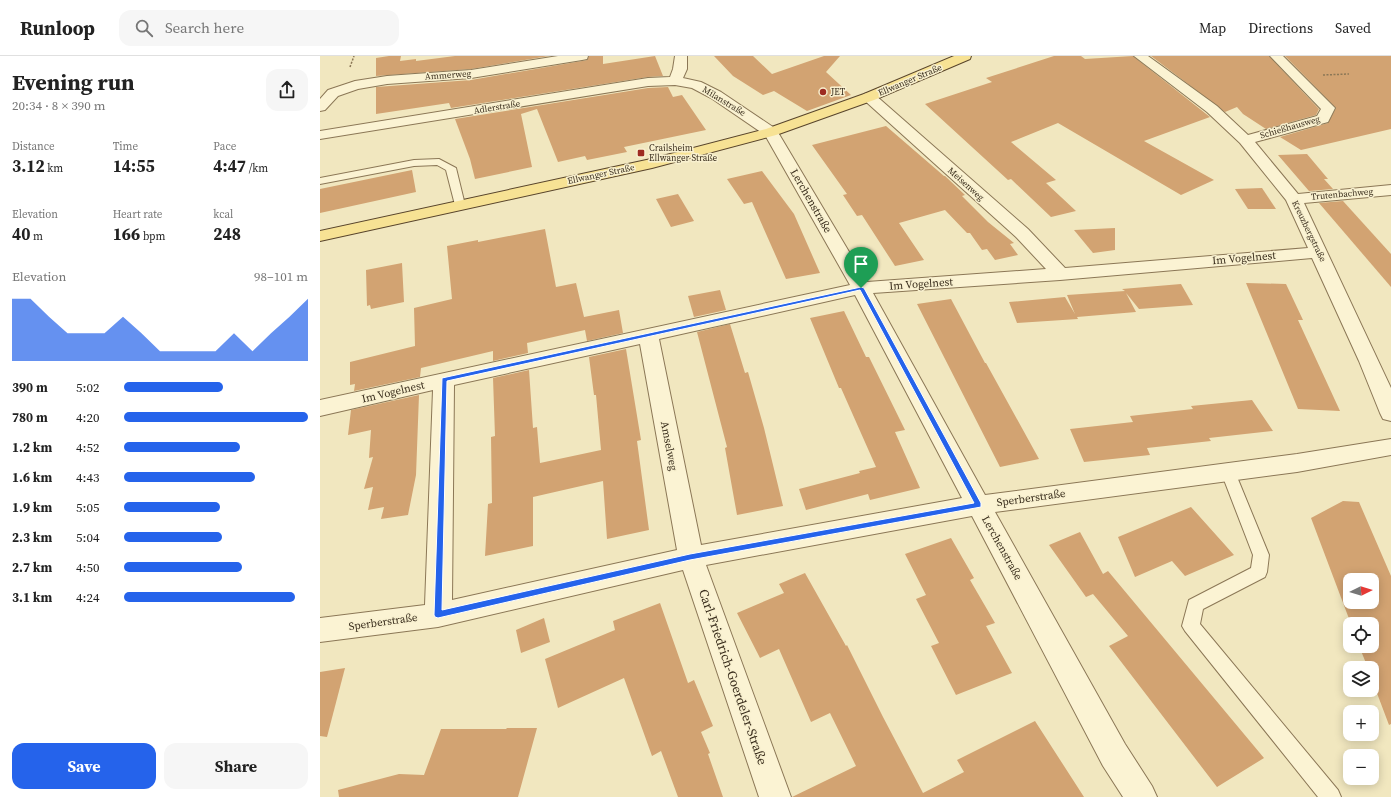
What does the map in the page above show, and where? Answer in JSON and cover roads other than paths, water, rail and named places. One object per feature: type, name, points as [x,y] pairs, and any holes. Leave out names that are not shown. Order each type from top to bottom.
[{"type":"main road","name":"Ellwanger Straße","points":[[320,236],[666,159],[770,132],[869,97],[965,56]]},
{"type":"street","name":"Ammerweg","points":[[320,106],[333,93],[355,85],[387,80],[471,74],[582,56]]},
{"type":"street","points":[[675,81],[680,69],[681,56]]},
{"type":"street","name":"Kreuzbergstraße","points":[[1140,56],[1212,109],[1245,140],[1294,198],[1390,409]]},
{"type":"street","name":"Schießhausweg","points":[[1245,140],[1323,119],[1328,108],[1276,56]]},
{"type":"street","name":"Milanstraße","points":[[675,81],[696,85],[716,95],[770,132]]},
{"type":"street","name":"Adlerstraße","points":[[320,135],[648,82],[675,81]]},
{"type":"street","name":"Meisenweg","points":[[869,97],[1022,233],[1060,274]]},
{"type":"street","name":"Lerchenstraße","points":[[770,132],[861,288],[1114,755],[1141,797]]},
{"type":"street","name":"Trutenbachweg","points":[[1294,198],[1391,190]]},
{"type":"street","name":"Im Vogelnest","points":[[320,408],[861,288],[1060,274],[1319,252]]},
{"type":"street","name":"Amselweg","points":[[648,336],[690,557]]},
{"type":"street","points":[[438,615],[444,380]]},
{"type":"street","name":"Sperberstraße","points":[[320,630],[438,615],[690,557],[978,505],[1297,463],[1391,447]]},
{"type":"street","name":"Carl-Friedrich-Goerdeler-Straße","points":[[690,557],[775,797]]},
{"type":"lane","points":[[320,181],[414,164],[438,162],[450,168],[460,205]]},
{"type":"lane","points":[[1228,472],[1261,555],[1259,572],[1195,605],[1191,626],[1331,797]]},
{"type":"place","name":"JET","points":[[823,92]]},
{"type":"place","name":"Crailsheim Ellwanger Straße","points":[[641,153]]}]
